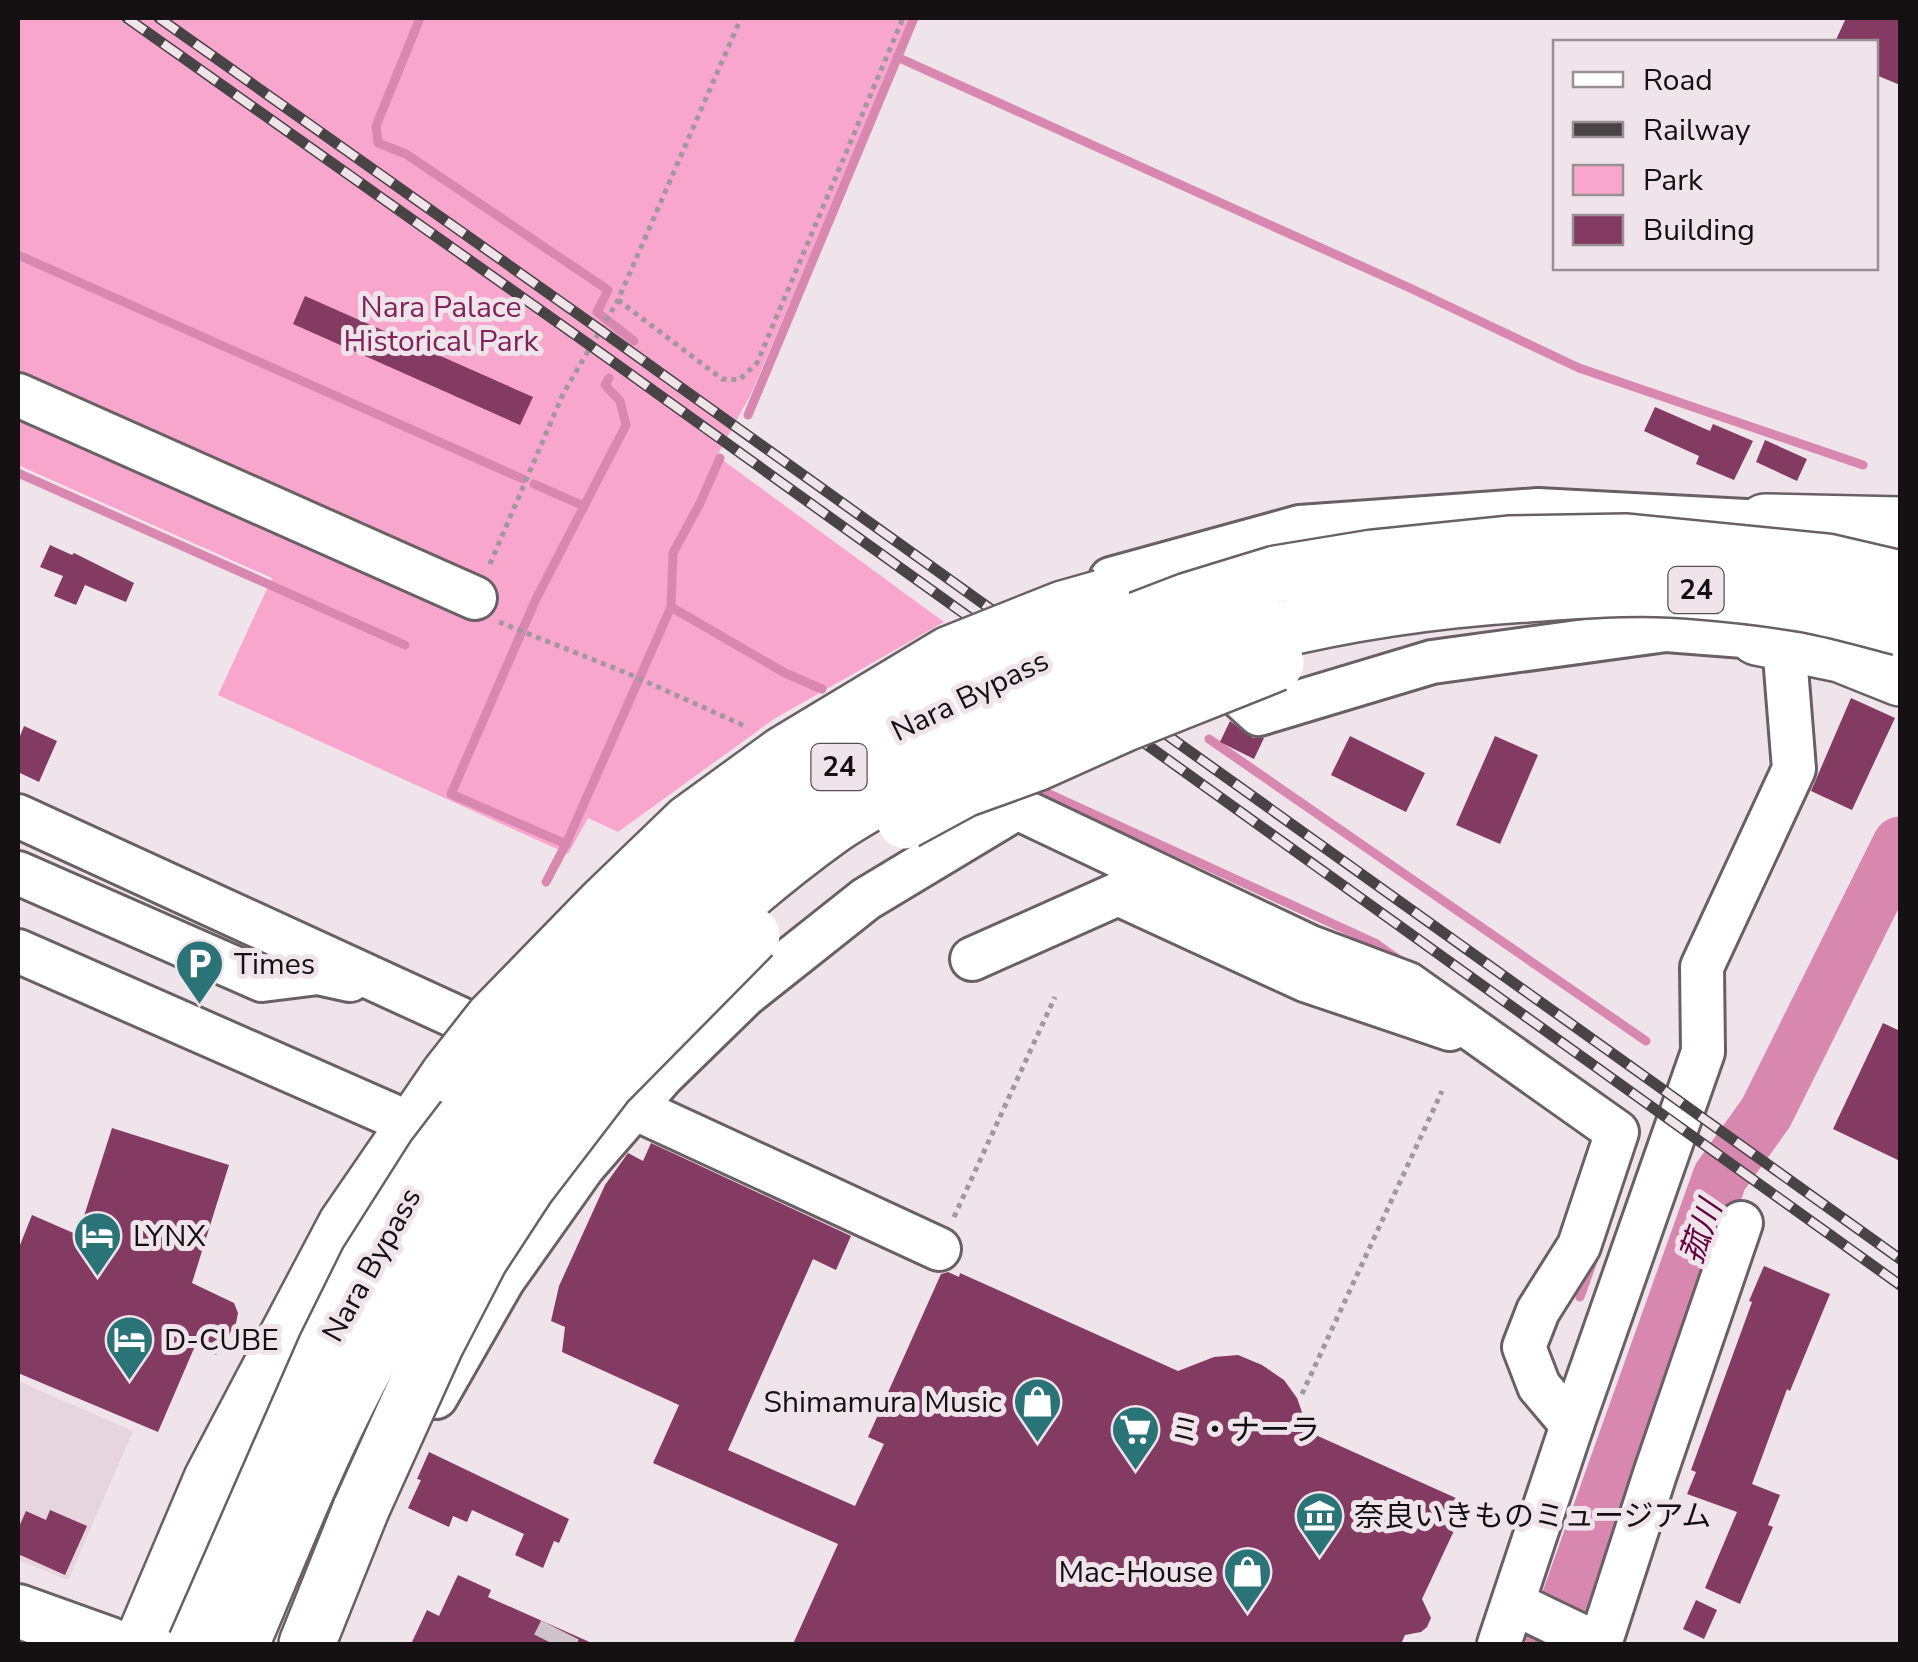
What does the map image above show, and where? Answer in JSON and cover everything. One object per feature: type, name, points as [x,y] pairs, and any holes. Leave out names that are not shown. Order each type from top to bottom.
[{"type":"highway","points":[[1765,522],[1900,525]]},
{"type":"highway","points":[[142,1644],[212,1479],[346,1224],[492,1019],[688,822],[784,754],[950,654],[1063,608],[1325,540],[1404,535],[1509,544]]},
{"type":"highway","name":"Nara Bypass","points":[[196,1644],[334,1330],[368,1262],[434,1158],[558,1002],[656,906],[779,808],[892,732],[972,688],[1188,601],[1276,574],[1373,558],[1509,544],[1626,542],[1827,562],[1900,579]]},
{"type":"highway","name":"Nara Bypass","points":[[241,1644],[358,1379],[456,1214],[534,1106],[623,1005],[728,908],[833,826],[956,750],[1055,702],[1152,665],[1278,628],[1405,605],[1603,589],[1695,590],[1806,604],[1900,626]]},
{"type":"highway","name":"24","points":[[360,1509],[436,1343],[480,1258],[527,1186],[606,1083],[750,937],[823,876],[902,822],[964,790],[1262,666],[1395,631],[1488,596]]},
{"type":"highway","points":[[1770,640],[1840,654],[1900,678]]},
{"type":"highway","points":[[308,1644],[360,1509]]},
{"type":"main road","points":[[18,1610],[110,1644]]},
{"type":"street","points":[[18,394],[476,598]]},
{"type":"street","points":[[1499,1644],[1704,1052],[1702,968],[1794,769],[1770,640],[1765,522],[1538,510],[1300,528],[1110,580],[1259,714],[1432,662],[1666,630],[1770,640]]},
{"type":"street","points":[[212,1479],[230,1406],[304,1254],[391,1115],[463,1020],[532,943],[647,834],[773,738],[905,658],[1017,808],[1310,947],[1408,984],[1617,1132],[1579,1246],[1538,1311],[1524,1348],[1540,1386],[1572,1425]]},
{"type":"street","points":[[360,1509],[389,1476],[504,1280],[583,1167],[662,1076],[745,994],[866,900],[1017,808]]},
{"type":"street","points":[[18,816],[463,1020],[634,1109],[945,1236]]},
{"type":"street","points":[[18,873],[262,980],[318,972],[394,990]]},
{"type":"street","points":[[972,958],[1118,894],[1305,980],[1421,1021],[1489,1040]]},
{"type":"street","points":[[18,952],[391,1115]]},
{"type":"street","points":[[1513,1603],[1600,1644],[1741,1224]]},
{"type":"path","points":[[476,598],[563,394],[618,300],[741,18]]},
{"type":"path","points":[[618,300],[722,379],[739,380],[756,363],[902,18]]},
{"type":"path","points":[[510,626],[773,738]]},
{"type":"path","points":[[945,1236],[1054,997]]},
{"type":"path","points":[[1302,1394],[1442,1091]]},
{"type":"shaded area","points":[[18,1381],[133,1431],[68,1580],[18,1560]]},
{"type":"green space","name":"Nara Palace Historical Park","points":[[18,18],[911,18],[751,394],[717,456],[944,622],[774,719],[618,832],[588,818],[568,854],[218,695],[272,578],[18,465]]},
{"type":"building","points":[[1846,18],[1900,18],[1900,85],[1878,76],[1878,40],[1836,40]]},
{"type":"building","points":[[305,296],[533,397],[520,425],[293,324]]},
{"type":"building","points":[[1655,407],[1710,431],[1713,424],[1753,441],[1734,480],[1696,464],[1699,456],[1644,431]]},
{"type":"building","points":[[1765,440],[1807,459],[1797,481],[1756,462]]},
{"type":"building","points":[[50,545],[134,583],[126,602],[85,585],[76,605],[54,596],[63,576],[40,567]]},
{"type":"building","points":[[1851,698],[1895,718],[1852,810],[1811,791]]},
{"type":"building","points":[[1230,721],[1253,738],[1264,738],[1254,759],[1220,742]]},
{"type":"building","points":[[24,726],[57,741],[39,782],[18,772],[18,741]]},
{"type":"building","points":[[1350,736],[1425,773],[1406,812],[1331,775]]},
{"type":"building","points":[[1495,736],[1538,755],[1500,844],[1456,825]]},
{"type":"building","points":[[1883,1023],[1900,1031],[1900,1161],[1833,1129]]},
{"type":"building","points":[[112,1128],[229,1165],[192,1283],[234,1303],[236,1323],[216,1355],[195,1346],[158,1432],[18,1373],[18,1250],[32,1215],[78,1235]]},
{"type":"building","name":"ミ・ナーラ","points":[[651,1143],[851,1236],[836,1270],[813,1259],[728,1450],[855,1506],[884,1444],[868,1437],[941,1274],[948,1272],[959,1277],[960,1273],[1178,1371],[1214,1357],[1238,1355],[1262,1365],[1284,1380],[1297,1398],[1309,1432],[1467,1503],[1422,1599],[1431,1618],[1427,1627],[1405,1635],[1401,1644],[793,1644],[838,1544],[653,1463],[679,1405],[562,1352],[565,1327],[551,1321],[559,1286],[605,1185],[628,1153],[643,1161]]},
{"type":"building","points":[[1764,1266],[1830,1294],[1790,1391],[1787,1389],[1752,1484],[1780,1495],[1768,1525],[1773,1527],[1740,1604],[1705,1588],[1737,1512],[1687,1494],[1696,1472],[1691,1470]]},
{"type":"building","points":[[429,1452],[569,1519],[543,1568],[515,1555],[524,1534],[472,1510],[467,1522],[453,1516],[449,1527],[408,1508]]},
{"type":"building","points":[[50,1510],[87,1526],[65,1575],[18,1554],[18,1529],[26,1511],[46,1520]]},
{"type":"building","points":[[458,1575],[491,1590],[488,1597],[594,1644],[411,1644],[427,1610],[439,1616]]},
{"type":"building","points":[[1696,1600],[1717,1610],[1704,1639],[1683,1629]]},
{"type":"waterway","points":[[420,18],[376,126],[378,143],[406,154],[608,290],[597,312],[634,341]]},
{"type":"waterway","points":[[748,415],[914,18]]},
{"type":"waterway","points":[[897,57],[1579,368],[1863,465]]},
{"type":"waterway","points":[[18,255],[523,479]]},
{"type":"waterway","points":[[566,844],[451,794],[536,599],[626,425],[620,401],[605,385],[609,378]]},
{"type":"waterway","points":[[546,882],[671,607],[673,553],[720,458]]},
{"type":"waterway","points":[[18,473],[405,645]]},
{"type":"waterway","points":[[534,484],[584,506]]},
{"type":"waterway","points":[[671,607],[785,673],[822,689]]},
{"type":"waterway","points":[[1209,739],[1646,1041]]},
{"type":"waterway","points":[[1032,786],[1375,943],[1402,962]]},
{"type":"waterway","name":"菰川","points":[[1553,1644],[1720,1177],[1766,1113],[1900,844]]},
{"type":"waterway","points":[[1580,1297],[1593,1261]]},
{"type":"tunnel","points":[[553,1644],[560,1630]]},
{"type":"railway","points":[[127,18],[1900,1285]]},
{"type":"railway","points":[[159,18],[1900,1259]]},
{"type":"place","name":"Times","points":[[199,1006]]},
{"type":"place","name":"LYNX","points":[[98,1278]]},
{"type":"place","name":"D-CUBE","points":[[129,1382]]},
{"type":"place","name":"Shimamura Music","points":[[1037,1444]]},
{"type":"place","name":"ミ・ナーラ","points":[[1135,1472]]},
{"type":"place","name":"奈良いきものミュージアム","points":[[1319,1558]]},
{"type":"place","name":"Mac-House","points":[[1248,1614]]}]
